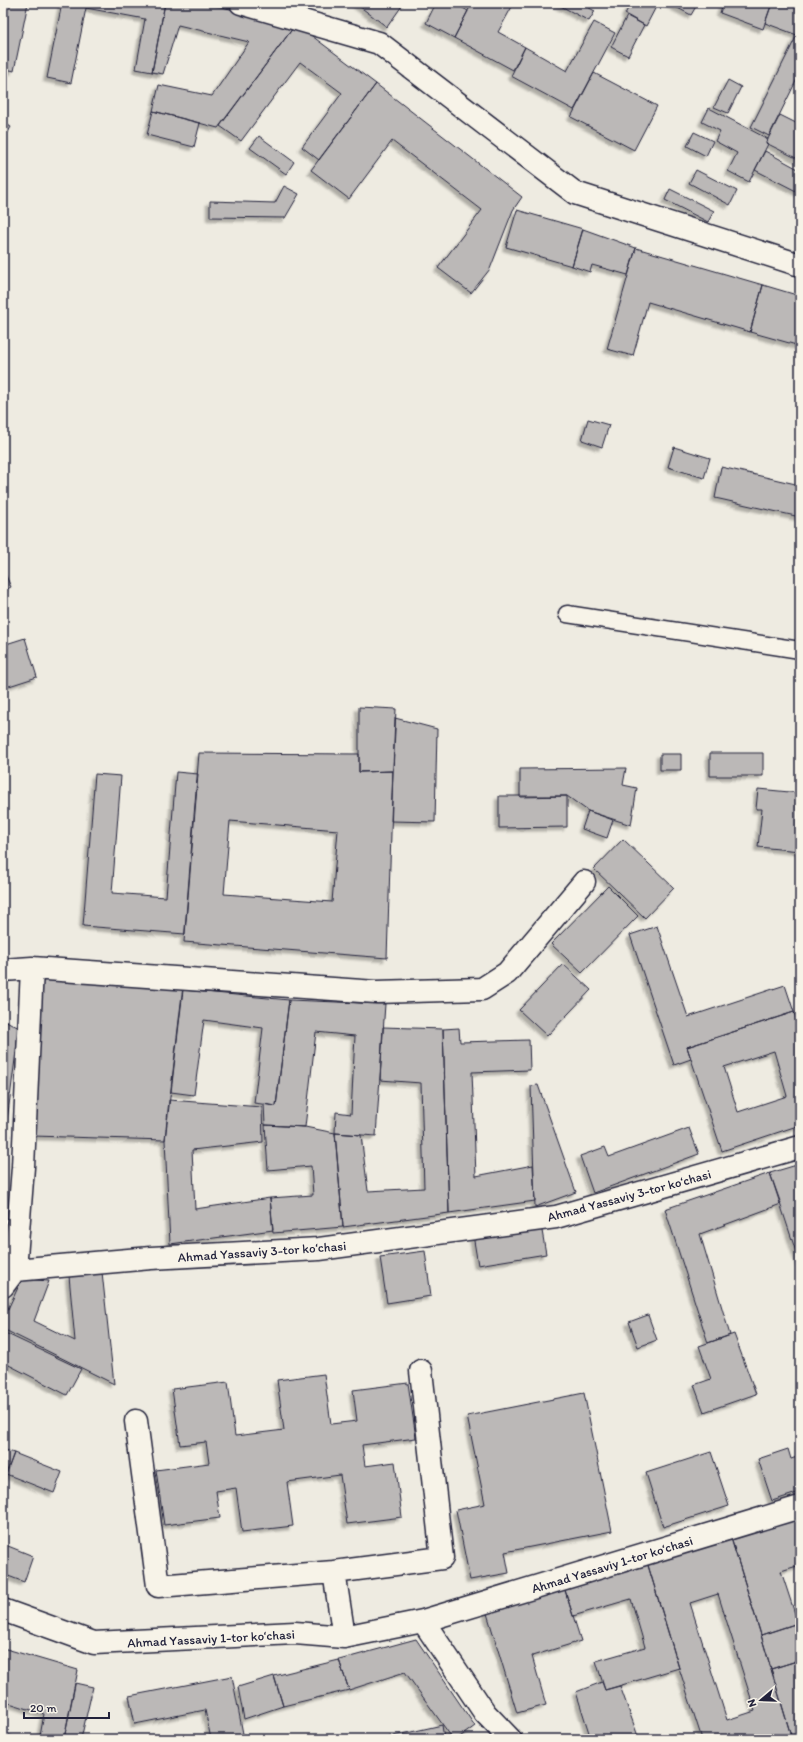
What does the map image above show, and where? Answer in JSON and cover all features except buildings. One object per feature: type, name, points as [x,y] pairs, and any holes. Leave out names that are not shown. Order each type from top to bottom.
[{"type":"street","points":[[241,3],[379,42],[575,193],[800,265]]},
{"type":"street","points":[[3,970],[32,968],[376,992],[482,989],[506,973],[584,882]]},
{"type":"street","name":"Ahmad Yassaviy 3-tor koʻchasi","points":[[32,968],[23,1168],[9,1278],[151,1258],[319,1249],[556,1217],[800,1147]]},
{"type":"street","points":[[136,1420],[158,1586],[334,1572],[442,1558],[421,1371]]},
{"type":"street","name":"Ahmad Yassaviy 1-tor koʻchasi","points":[[3,1610],[94,1643],[295,1633],[344,1637],[423,1621],[800,1507]]},
{"type":"street","points":[[334,1572],[344,1637]]},
{"type":"street","points":[[423,1621],[485,1713],[510,1739]]},
{"type":"lane","points":[[567,614],[800,650]]}]
